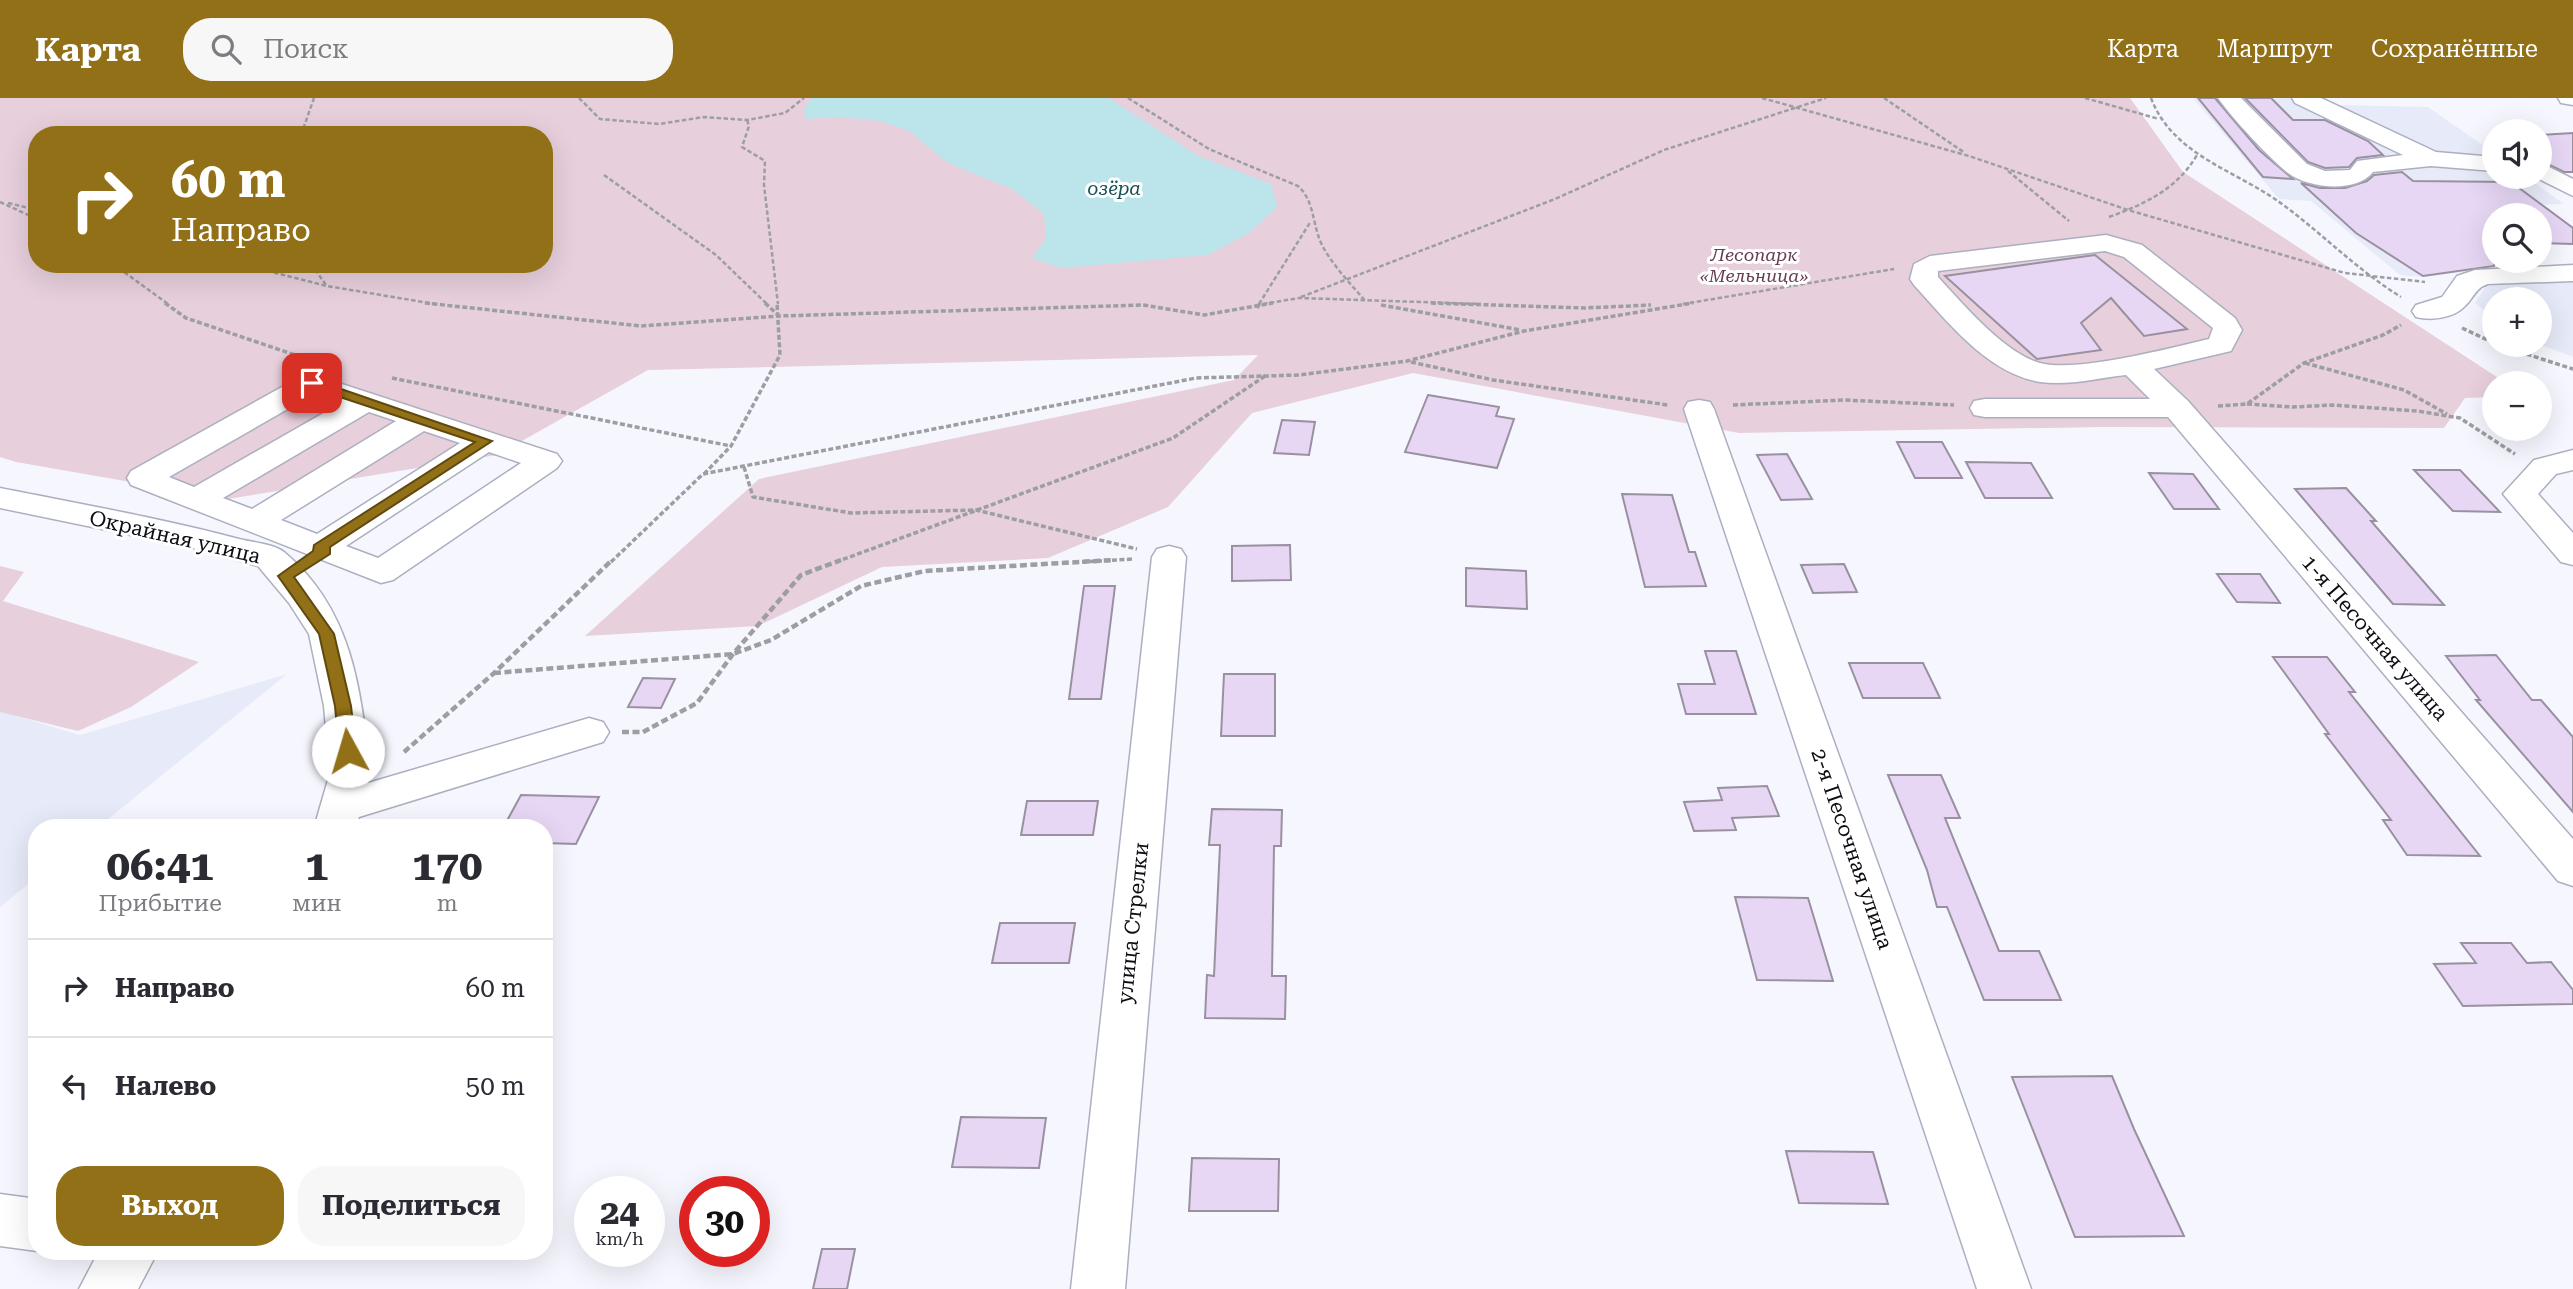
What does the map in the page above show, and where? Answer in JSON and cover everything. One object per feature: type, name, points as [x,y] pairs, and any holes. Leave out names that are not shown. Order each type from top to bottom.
[{"type":"street","points":[[2229,98],[2298,169],[2323,178],[2357,177],[2366,166],[2431,159],[2482,163]]},
{"type":"street","points":[[2303,98],[2431,159]]},
{"type":"street","points":[[2552,177],[2573,189]]},
{"type":"street","points":[[2106,243],[2133,251],[2218,318],[2228,330],[2221,345],[2133,365],[2043,374],[2025,370],[1970,327],[1924,279],[1924,270],[1930,264],[2106,243]]},
{"type":"street","points":[[2427,311],[2447,309],[2458,301],[2467,282],[2485,276],[2573,273]]},
{"type":"street","name":"1-я Песочная улица","points":[[2133,365],[2177,408],[2573,869]]},
{"type":"street","points":[[312,383],[366,401],[546,461],[381,572],[143,478],[312,383]]},
{"type":"street","points":[[197,499],[366,401]]},
{"type":"street","points":[[1985,408],[2177,408]]},
{"type":"street","name":"2-я Песочная улица","points":[[1699,409],[2004,1289]]},
{"type":"street","points":[[254,522],[422,419]]},
{"type":"street","points":[[285,576],[485,441]]},
{"type":"street","points":[[2559,463],[2520,494],[2573,554]]},
{"type":"street","name":"Окрайная улица","points":[[0,498],[191,537],[270,558],[327,634],[343,706],[350,773],[338,817]]},
{"type":"street","name":"улица Стрелки","points":[[1098,1289],[1169,557]]},
{"type":"street","points":[[338,817],[589,732]]},
{"type":"street","points":[[0,1220],[28,1224]]},
{"type":"street","points":[[106,1289],[125,1260]]},
{"type":"path","points":[[304,126],[314,98]]},
{"type":"path","points":[[579,98],[600,119],[659,124],[704,117],[747,120],[785,113],[804,98]]},
{"type":"path","points":[[1128,98],[1209,149],[1298,186],[1310,196],[1311,221],[1324,254],[1365,302],[1524,331]]},
{"type":"path","points":[[1762,98],[1969,156],[2128,210],[2345,273],[2436,284],[2467,282]]},
{"type":"path","points":[[276,273],[327,286],[439,305],[641,326],[779,316],[1143,305],[1204,315],[1256,308],[1300,298],[1346,277],[1555,199],[1664,150],[1826,98]]},
{"type":"path","points":[[1884,98],[1969,156]]},
{"type":"path","points":[[2085,98],[2160,119]]},
{"type":"path","points":[[2151,98],[2160,119],[2197,155],[2281,203],[2364,274],[2427,311]]},
{"type":"path","points":[[403,753],[493,674],[731,446],[780,355],[779,316],[764,185],[765,162],[742,147],[749,126],[747,120]]},
{"type":"path","points":[[2103,219],[2160,195],[2188,174],[2197,155]]},
{"type":"path","points":[[2004,169],[2078,228]]},
{"type":"path","points":[[604,175],[716,255],[779,316]]},
{"type":"path","points":[[0,201],[28,208]]},
{"type":"path","points":[[0,201],[28,215]]},
{"type":"path","points":[[1256,308],[1311,221]]},
{"type":"path","points":[[704,474],[1196,378],[1299,375],[1407,361],[1524,331],[1894,269]]},
{"type":"path","points":[[125,273],[186,318],[311,360]]},
{"type":"path","points":[[318,273],[327,286]]},
{"type":"path","points":[[1300,298],[1585,308],[1667,305]]},
{"type":"path","points":[[2247,404],[2304,363],[2383,335],[2427,311]]},
{"type":"path","points":[[2536,357],[2573,369]]},
{"type":"path","points":[[1407,361],[1493,380],[1699,409],[1799,399],[1898,399],[1985,408]]},
{"type":"path","points":[[2304,363],[2404,390],[2452,417]]},
{"type":"path","points":[[589,732],[643,732],[697,703],[733,654],[801,575],[1172,438],[1265,376]]},
{"type":"path","points":[[391,378],[731,446]]},
{"type":"path","points":[[2177,408],[2247,404],[2292,407],[2332,405],[2417,411],[2460,418],[2520,457],[2559,463]]},
{"type":"path","points":[[744,467],[753,497],[851,513],[976,510],[1169,557]]},
{"type":"path","points":[[493,674],[733,654],[771,640],[861,586],[925,571],[1169,557]]},
{"type":"shaded area","points":[[2193,98],[2320,98],[2336,105],[2428,107],[2482,145],[2482,189],[2543,189],[2564,204],[2482,203],[2482,205],[2384,207],[2480,270],[2424,277],[2400,275],[2311,201],[2279,199]]},
{"type":"shaded area","points":[[2573,282],[2573,357],[2552,349],[2552,287],[2486,286]]},
{"type":"shaded area","points":[[2482,292],[2482,309],[2475,303]]},
{"type":"shaded area","points":[[287,674],[108,819],[28,819],[28,884],[0,907],[0,711],[80,735]]},
{"type":"green space","name":"Лесопарк «Мельница»","points":[[0,98],[2130,98],[2183,172],[2488,371],[2482,371],[2482,397],[2465,398],[2444,428],[2102,427],[1739,433],[1413,373],[1252,413],[1168,507],[1048,558],[882,567],[758,626],[585,636],[759,479],[1234,380],[1258,355],[648,370],[497,455],[228,499],[0,457]]},
{"type":"green space","points":[[0,566],[24,572],[3,601],[199,662],[131,707],[78,731],[0,712]]},
{"type":"water","name":"озёра","points":[[811,98],[1109,98],[1198,156],[1271,184],[1277,207],[1249,233],[1208,255],[1062,268],[1032,258],[1046,238],[1044,214],[1012,189],[948,163],[909,131],[880,121],[842,117],[806,119],[804,109]]},
{"type":"building","points":[[2198,98],[2215,98],[2259,150],[2293,179],[2263,177]]},
{"type":"building","points":[[2245,98],[2271,98],[2293,120],[2325,120],[2368,141],[2383,155],[2357,158],[2349,167],[2325,168],[2308,162]]},
{"type":"building","points":[[2573,133],[2573,172],[2564,172],[2552,166],[2552,134]]},
{"type":"building","points":[[2402,172],[2413,181],[2482,182],[2482,189],[2520,189],[2539,203],[2482,203],[2482,268],[2423,276],[2356,233],[2301,183],[2320,188],[2345,188],[2367,181],[2374,175]]},
{"type":"building","points":[[2552,212],[2573,228],[2573,244],[2552,243]]},
{"type":"building","points":[[2095,255],[2187,329],[2144,336],[2111,298],[2081,323],[2101,350],[2037,359],[1945,276]]},
{"type":"building","points":[[1428,395],[1499,407],[1496,416],[1514,419],[1497,468],[1405,452]]},
{"type":"building","points":[[1282,420],[1315,422],[1309,455],[1274,453]]},
{"type":"building","points":[[1897,442],[1942,442],[1962,478],[1915,478]]},
{"type":"building","points":[[1787,454],[1812,499],[1781,500],[1757,455]]},
{"type":"building","points":[[1966,462],[2031,463],[2052,498],[1985,498]]},
{"type":"building","points":[[2414,470],[2460,470],[2500,512],[2453,511]]},
{"type":"building","points":[[2149,473],[2193,474],[2219,509],[2174,509]]},
{"type":"building","points":[[2346,488],[2444,605],[2393,604],[2295,489]]},
{"type":"building","points":[[1622,494],[1672,495],[1689,552],[1695,552],[1706,586],[1645,587]]},
{"type":"building","points":[[1290,545],[1291,580],[1232,581],[1232,546]]},
{"type":"building","points":[[1844,564],[1857,592],[1813,593],[1801,565]]},
{"type":"building","points":[[1466,568],[1526,571],[1527,609],[1466,606]]},
{"type":"building","points":[[2217,574],[2260,574],[2280,603],[2237,602]]},
{"type":"building","points":[[1084,586],[1115,586],[1101,699],[1069,699]]},
{"type":"building","points":[[1705,651],[1736,651],[1756,714],[1686,714],[1678,684],[1715,684]]},
{"type":"building","points":[[2496,655],[2532,700],[2541,700],[2573,737],[2573,812],[2476,700],[2480,700],[2446,656]]},
{"type":"building","points":[[2273,657],[2327,657],[2355,692],[2349,692],[2480,856],[2407,855],[2383,820],[2391,820],[2325,734],[2329,734]]},
{"type":"building","points":[[1849,663],[1923,663],[1940,698],[1863,698]]},
{"type":"building","points":[[1224,674],[1275,674],[1275,736],[1221,736]]},
{"type":"building","points":[[643,678],[675,679],[661,708],[628,707]]},
{"type":"building","points":[[1888,775],[1941,775],[1960,818],[1945,818],[1999,951],[2039,951],[2061,1000],[1984,1000],[1947,907],[1937,907],[1927,870]]},
{"type":"building","points":[[1767,786],[1779,816],[1732,818],[1736,830],[1694,831],[1684,802],[1722,800],[1718,788]]},
{"type":"building","points":[[521,795],[599,797],[576,844],[553,843],[553,819],[508,819]]},
{"type":"building","points":[[1027,801],[1098,801],[1093,835],[1021,835]]},
{"type":"building","points":[[1212,809],[1282,810],[1281,846],[1274,846],[1272,976],[1286,976],[1285,1019],[1205,1018],[1207,975],[1214,976],[1220,845],[1209,845]]},
{"type":"building","points":[[1735,897],[1808,898],[1833,981],[1757,980]]},
{"type":"building","points":[[1000,923],[1075,923],[1069,963],[992,963]]},
{"type":"building","points":[[2461,943],[2511,943],[2527,963],[2551,962],[2573,990],[2573,1004],[2463,1006],[2434,964],[2476,963]]},
{"type":"building","points":[[2112,1076],[2184,1236],[2075,1237],[2012,1077]]},
{"type":"building","points":[[961,1117],[1046,1118],[1039,1168],[952,1167]]},
{"type":"building","points":[[1786,1151],[1873,1152],[1888,1204],[1799,1203]]},
{"type":"building","points":[[1192,1158],[1279,1159],[1278,1211],[1189,1211]]},
{"type":"building","points":[[822,1249],[855,1249],[847,1289],[813,1289]]},
{"type":"route","points":[[312,383],[485,441],[319,548],[324,551],[285,576],[302,595],[327,634],[343,706],[348,751]]}]
